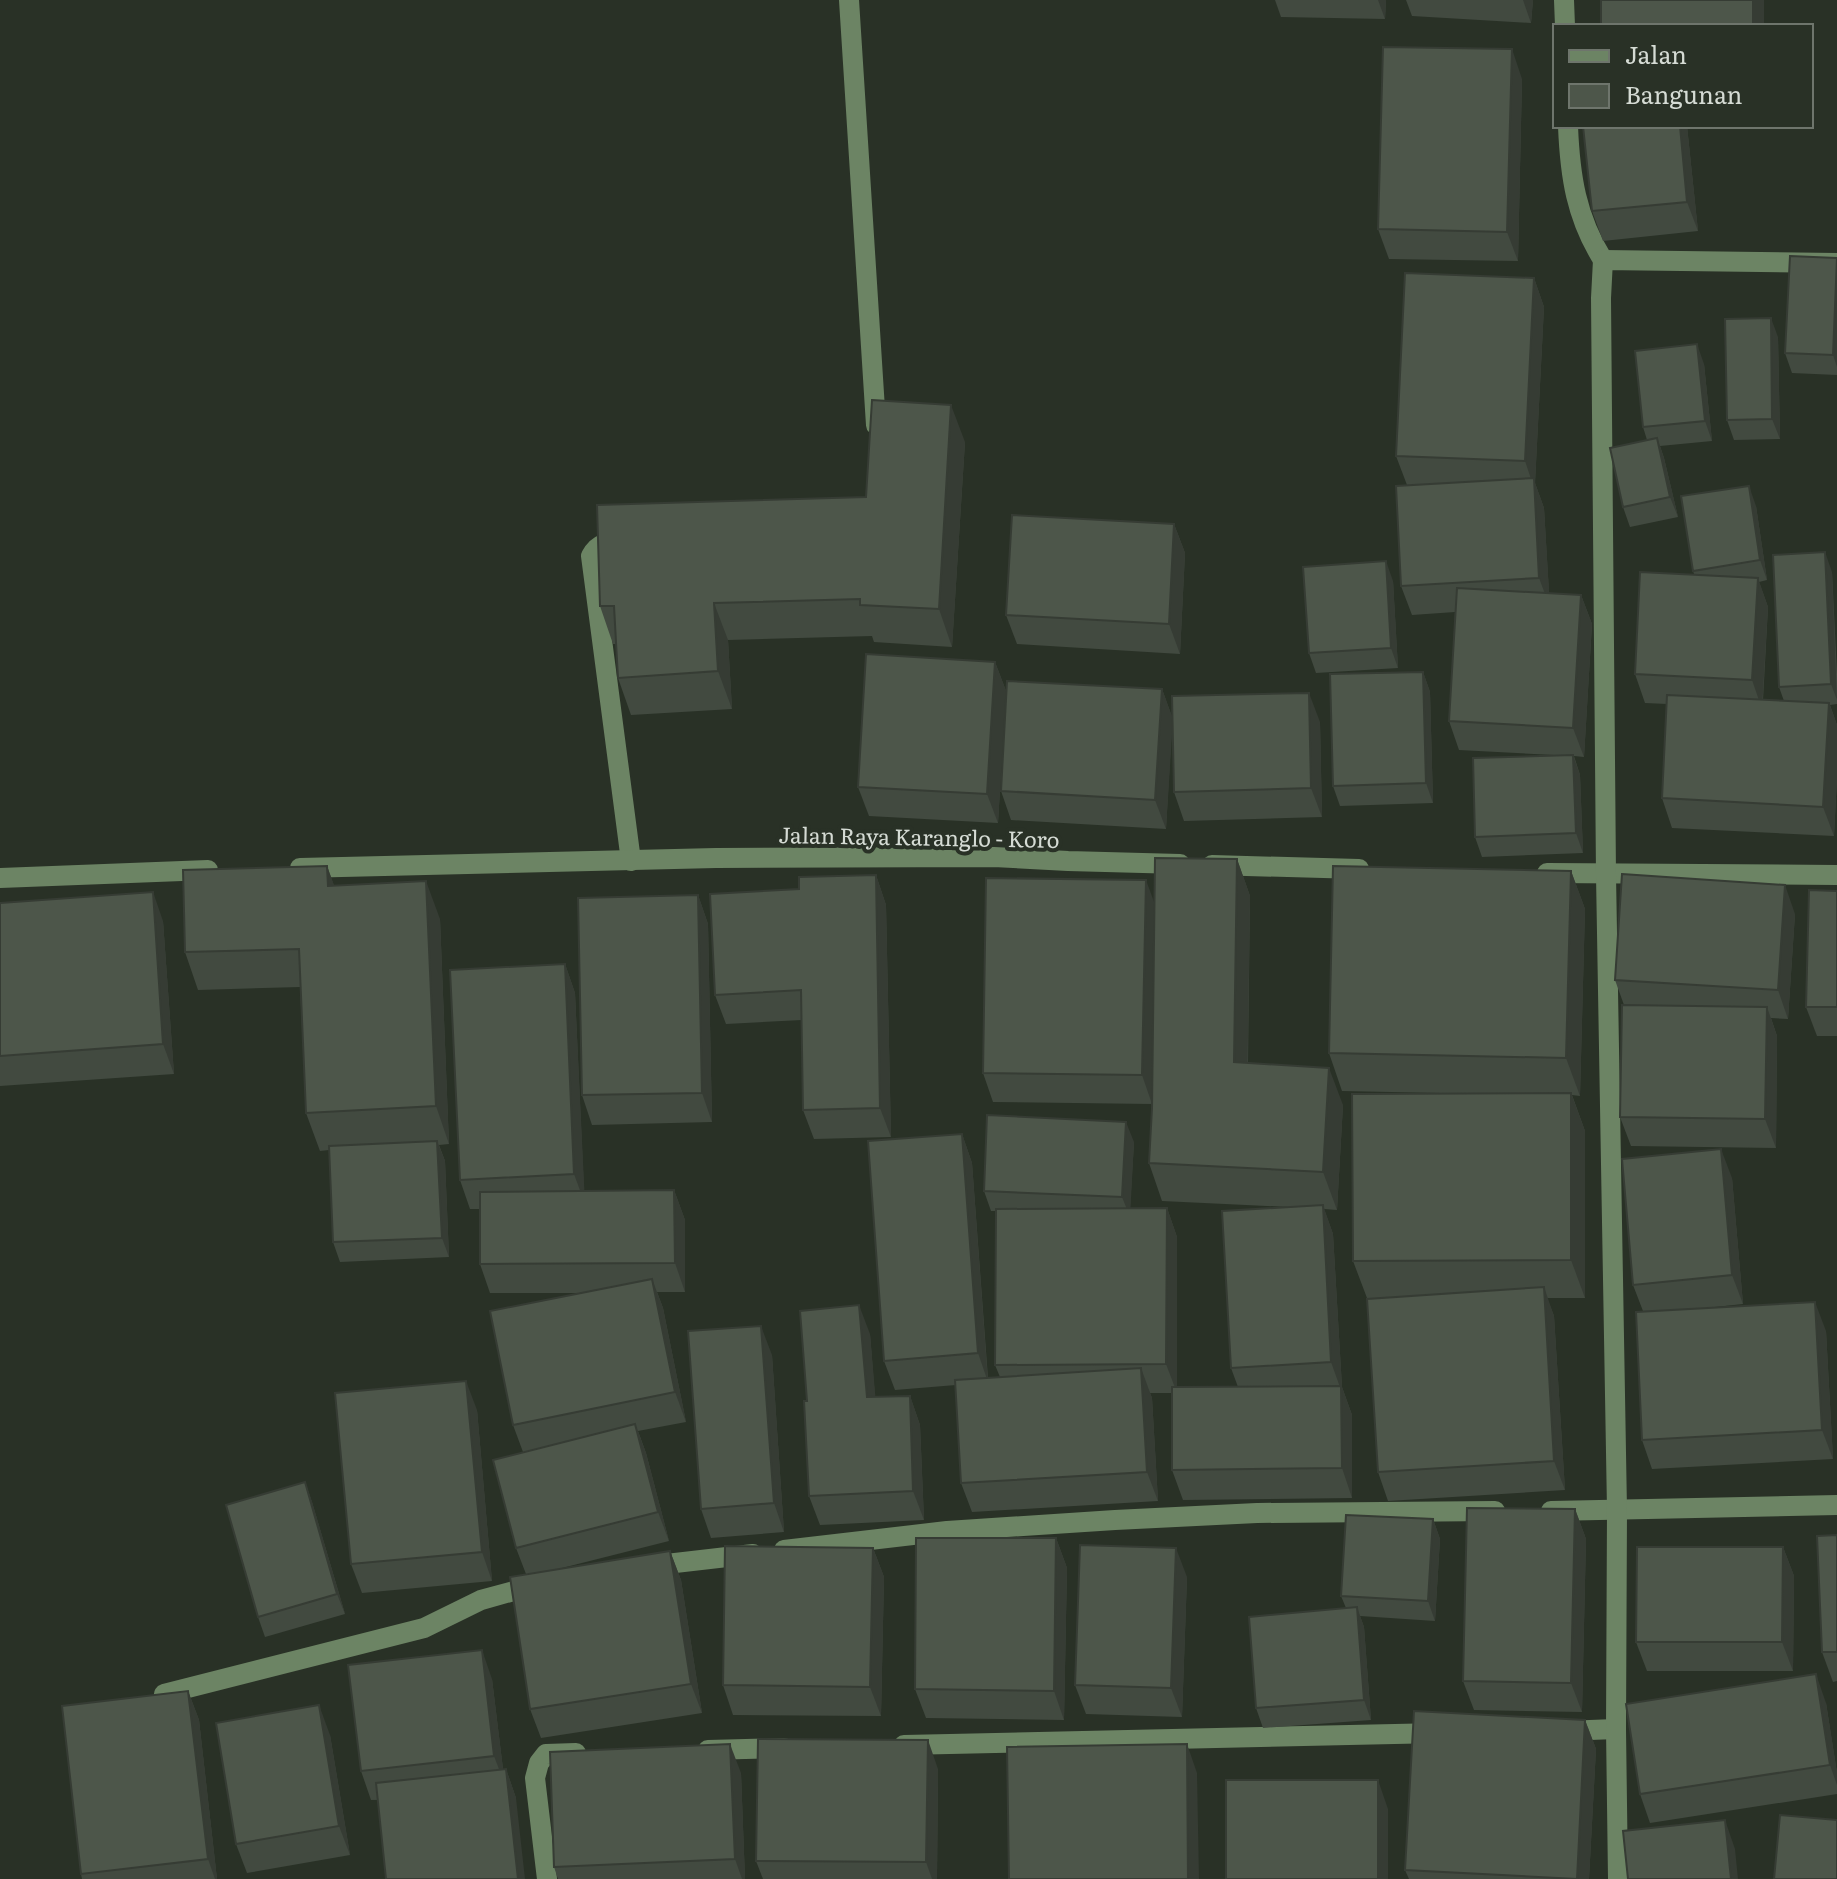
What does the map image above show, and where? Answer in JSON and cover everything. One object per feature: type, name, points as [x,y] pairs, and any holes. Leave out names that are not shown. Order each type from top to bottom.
[{"type":"street","points":[[849,0],[877,452]]},
{"type":"street","points":[[1564,0],[1565,24]]},
{"type":"street","points":[[1568,128],[1573,190],[1592,243],[1603,260],[1606,875],[1617,1510],[1618,1879]]},
{"type":"street","points":[[1603,260],[1837,263]]},
{"type":"street","points":[[631,861],[591,556],[605,542],[635,541]]},
{"type":"street","name":"Jalan Raya Karanglo - Koro","points":[[281,869],[716,858],[994,857],[1385,869]]},
{"type":"street","points":[[0,878],[233,870]]},
{"type":"street","points":[[1527,873],[1837,875]]},
{"type":"street","points":[[1539,1511],[1837,1505]]},
{"type":"street","points":[[634,1567],[947,1531],[1115,1520],[1257,1513],[1508,1511]]},
{"type":"street","points":[[164,1694],[424,1628],[481,1600],[560,1579]]},
{"type":"street","points":[[1552,1731],[1616,1729]]},
{"type":"street","points":[[881,1746],[1456,1733]]},
{"type":"street","points":[[690,1750],[802,1748]]},
{"type":"street","points":[[547,1879],[535,1778],[539,1763],[546,1754],[594,1752]]},
{"type":"building","points":[[1601,0],[1753,0],[1753,24],[1601,24]]},
{"type":"building","points":[[1383,47],[1512,49],[1507,232],[1378,229]]},
{"type":"building","points":[[1583,128],[1680,128],[1687,202],[1592,211]]},
{"type":"building","points":[[1790,256],[1837,258],[1833,355],[1785,353]]},
{"type":"building","points":[[1405,273],[1534,278],[1525,461],[1396,456]]},
{"type":"building","points":[[1771,318],[1772,419],[1727,420],[1725,319]]},
{"type":"building","points":[[1697,344],[1705,421],[1643,427],[1635,351]]},
{"type":"building","points":[[872,400],[951,405],[939,609],[860,605],[860,599],[714,603],[718,671],[618,678],[614,606],[600,606],[597,505],[866,497]]},
{"type":"building","points":[[1657,438],[1670,497],[1623,507],[1610,448]]},
{"type":"building","points":[[1534,478],[1539,578],[1401,586],[1396,486]]},
{"type":"building","points":[[1749,486],[1760,560],[1693,571],[1681,496]]},
{"type":"building","points":[[1012,515],[1174,524],[1169,624],[1006,615]]},
{"type":"building","points":[[1825,552],[1831,684],[1779,687],[1773,555]]},
{"type":"building","points":[[1386,561],[1391,648],[1309,653],[1303,567]]},
{"type":"building","points":[[1640,572],[1758,578],[1752,680],[1635,674]]},
{"type":"building","points":[[1457,588],[1581,595],[1573,728],[1449,721]]},
{"type":"building","points":[[866,654],[995,662],[987,794],[858,787]]},
{"type":"building","points":[[1423,672],[1426,783],[1333,786],[1330,674]]},
{"type":"building","points":[[1007,681],[1162,689],[1155,800],[1001,791]]},
{"type":"building","points":[[1309,693],[1311,788],[1174,792],[1172,696]]},
{"type":"building","points":[[1667,695],[1829,703],[1823,807],[1662,798]]},
{"type":"building","points":[[1573,755],[1576,833],[1475,837],[1473,758]]},
{"type":"building","points":[[1155,858],[1237,859],[1234,1062],[1329,1068],[1323,1172],[1149,1163]]},
{"type":"building","points":[[327,866],[328,886],[426,881],[436,1106],[306,1113],[299,949],[185,952],[183,870]]},
{"type":"building","points":[[1333,866],[1571,871],[1566,1058],[1329,1053]]},
{"type":"building","points":[[1622,874],[1785,885],[1778,990],[1615,980]]},
{"type":"building","points":[[876,875],[880,1108],[803,1110],[801,990],[715,995],[710,894],[799,889],[799,877]]},
{"type":"building","points":[[986,878],[1146,880],[1142,1075],[983,1073]]},
{"type":"building","points":[[1809,890],[1837,891],[1837,1007],[1806,1007]]},
{"type":"building","points":[[153,892],[163,1044],[0,1056],[0,903]]},
{"type":"building","points":[[698,895],[702,1093],[582,1095],[578,898]]},
{"type":"building","points":[[565,964],[574,1174],[460,1180],[450,970]]},
{"type":"building","points":[[1622,1005],[1767,1007],[1765,1119],[1620,1117]]},
{"type":"building","points":[[1571,1093],[1571,1260],[1353,1261],[1352,1094]]},
{"type":"building","points":[[987,1115],[1126,1122],[1122,1197],[984,1191]]},
{"type":"building","points":[[962,1134],[978,1353],[884,1361],[868,1141]]},
{"type":"building","points":[[437,1141],[442,1238],[333,1242],[329,1146]]},
{"type":"building","points":[[1721,1149],[1732,1275],[1633,1285],[1622,1159]]},
{"type":"building","points":[[674,1190],[675,1263],[480,1264],[480,1192]]},
{"type":"building","points":[[1323,1205],[1331,1362],[1231,1368],[1222,1211]]},
{"type":"building","points":[[1167,1208],[1166,1364],[995,1365],[996,1209]]},
{"type":"building","points":[[652,1279],[675,1392],[513,1425],[490,1311]]},
{"type":"building","points":[[1544,1287],[1554,1461],[1378,1472],[1367,1299]]},
{"type":"building","points":[[1815,1302],[1822,1430],[1642,1440],[1636,1312]]},
{"type":"building","points":[[859,1305],[867,1397],[910,1396],[913,1491],[809,1496],[804,1401],[807,1401],[800,1311]]},
{"type":"building","points":[[761,1326],[774,1503],[701,1509],[688,1331]]},
{"type":"building","points":[[1141,1368],[1147,1472],[961,1483],[955,1380]]},
{"type":"building","points":[[466,1381],[482,1552],[351,1564],[335,1393]]},
{"type":"building","points":[[1341,1386],[1342,1468],[1172,1470],[1172,1387]]},
{"type":"building","points":[[635,1424],[658,1512],[516,1548],[493,1460]]},
{"type":"building","points":[[305,1482],[337,1594],[258,1617],[226,1505]]},
{"type":"building","points":[[1467,1508],[1575,1509],[1571,1683],[1463,1681]]},
{"type":"building","points":[[1346,1515],[1433,1519],[1428,1601],[1341,1596]]},
{"type":"building","points":[[1837,1535],[1837,1652],[1822,1652],[1817,1536]]},
{"type":"building","points":[[916,1538],[1056,1538],[1054,1691],[915,1689]]},
{"type":"building","points":[[1080,1545],[1176,1548],[1171,1688],[1075,1685]]},
{"type":"building","points":[[725,1546],[873,1548],[870,1687],[723,1685]]},
{"type":"building","points":[[1637,1547],[1783,1547],[1782,1642],[1636,1642]]},
{"type":"building","points":[[670,1551],[691,1684],[530,1709],[510,1577]]},
{"type":"building","points":[[1357,1607],[1364,1700],[1256,1708],[1249,1617]]},
{"type":"building","points":[[482,1650],[494,1756],[361,1771],[348,1665]]},
{"type":"building","points":[[1816,1674],[1830,1765],[1640,1794],[1626,1704]]},
{"type":"building","points":[[188,1691],[208,1859],[81,1874],[62,1706]]},
{"type":"building","points":[[319,1705],[339,1826],[236,1844],[216,1723]]},
{"type":"building","points":[[1414,1711],[1585,1720],[1577,1879],[1405,1870]]},
{"type":"building","points":[[758,1739],[928,1740],[926,1862],[756,1861]]},
{"type":"building","points":[[730,1744],[735,1859],[554,1867],[550,1752]]},
{"type":"building","points":[[1187,1744],[1188,1879],[1009,1879],[1007,1747]]},
{"type":"building","points":[[506,1769],[518,1879],[386,1879],[376,1783]]},
{"type":"building","points":[[1226,1780],[1378,1780],[1378,1879],[1226,1879]]},
{"type":"building","points":[[1780,1815],[1837,1820],[1837,1879],[1774,1879]]},
{"type":"building","points":[[1725,1820],[1731,1879],[1628,1879],[1623,1831]]}]
